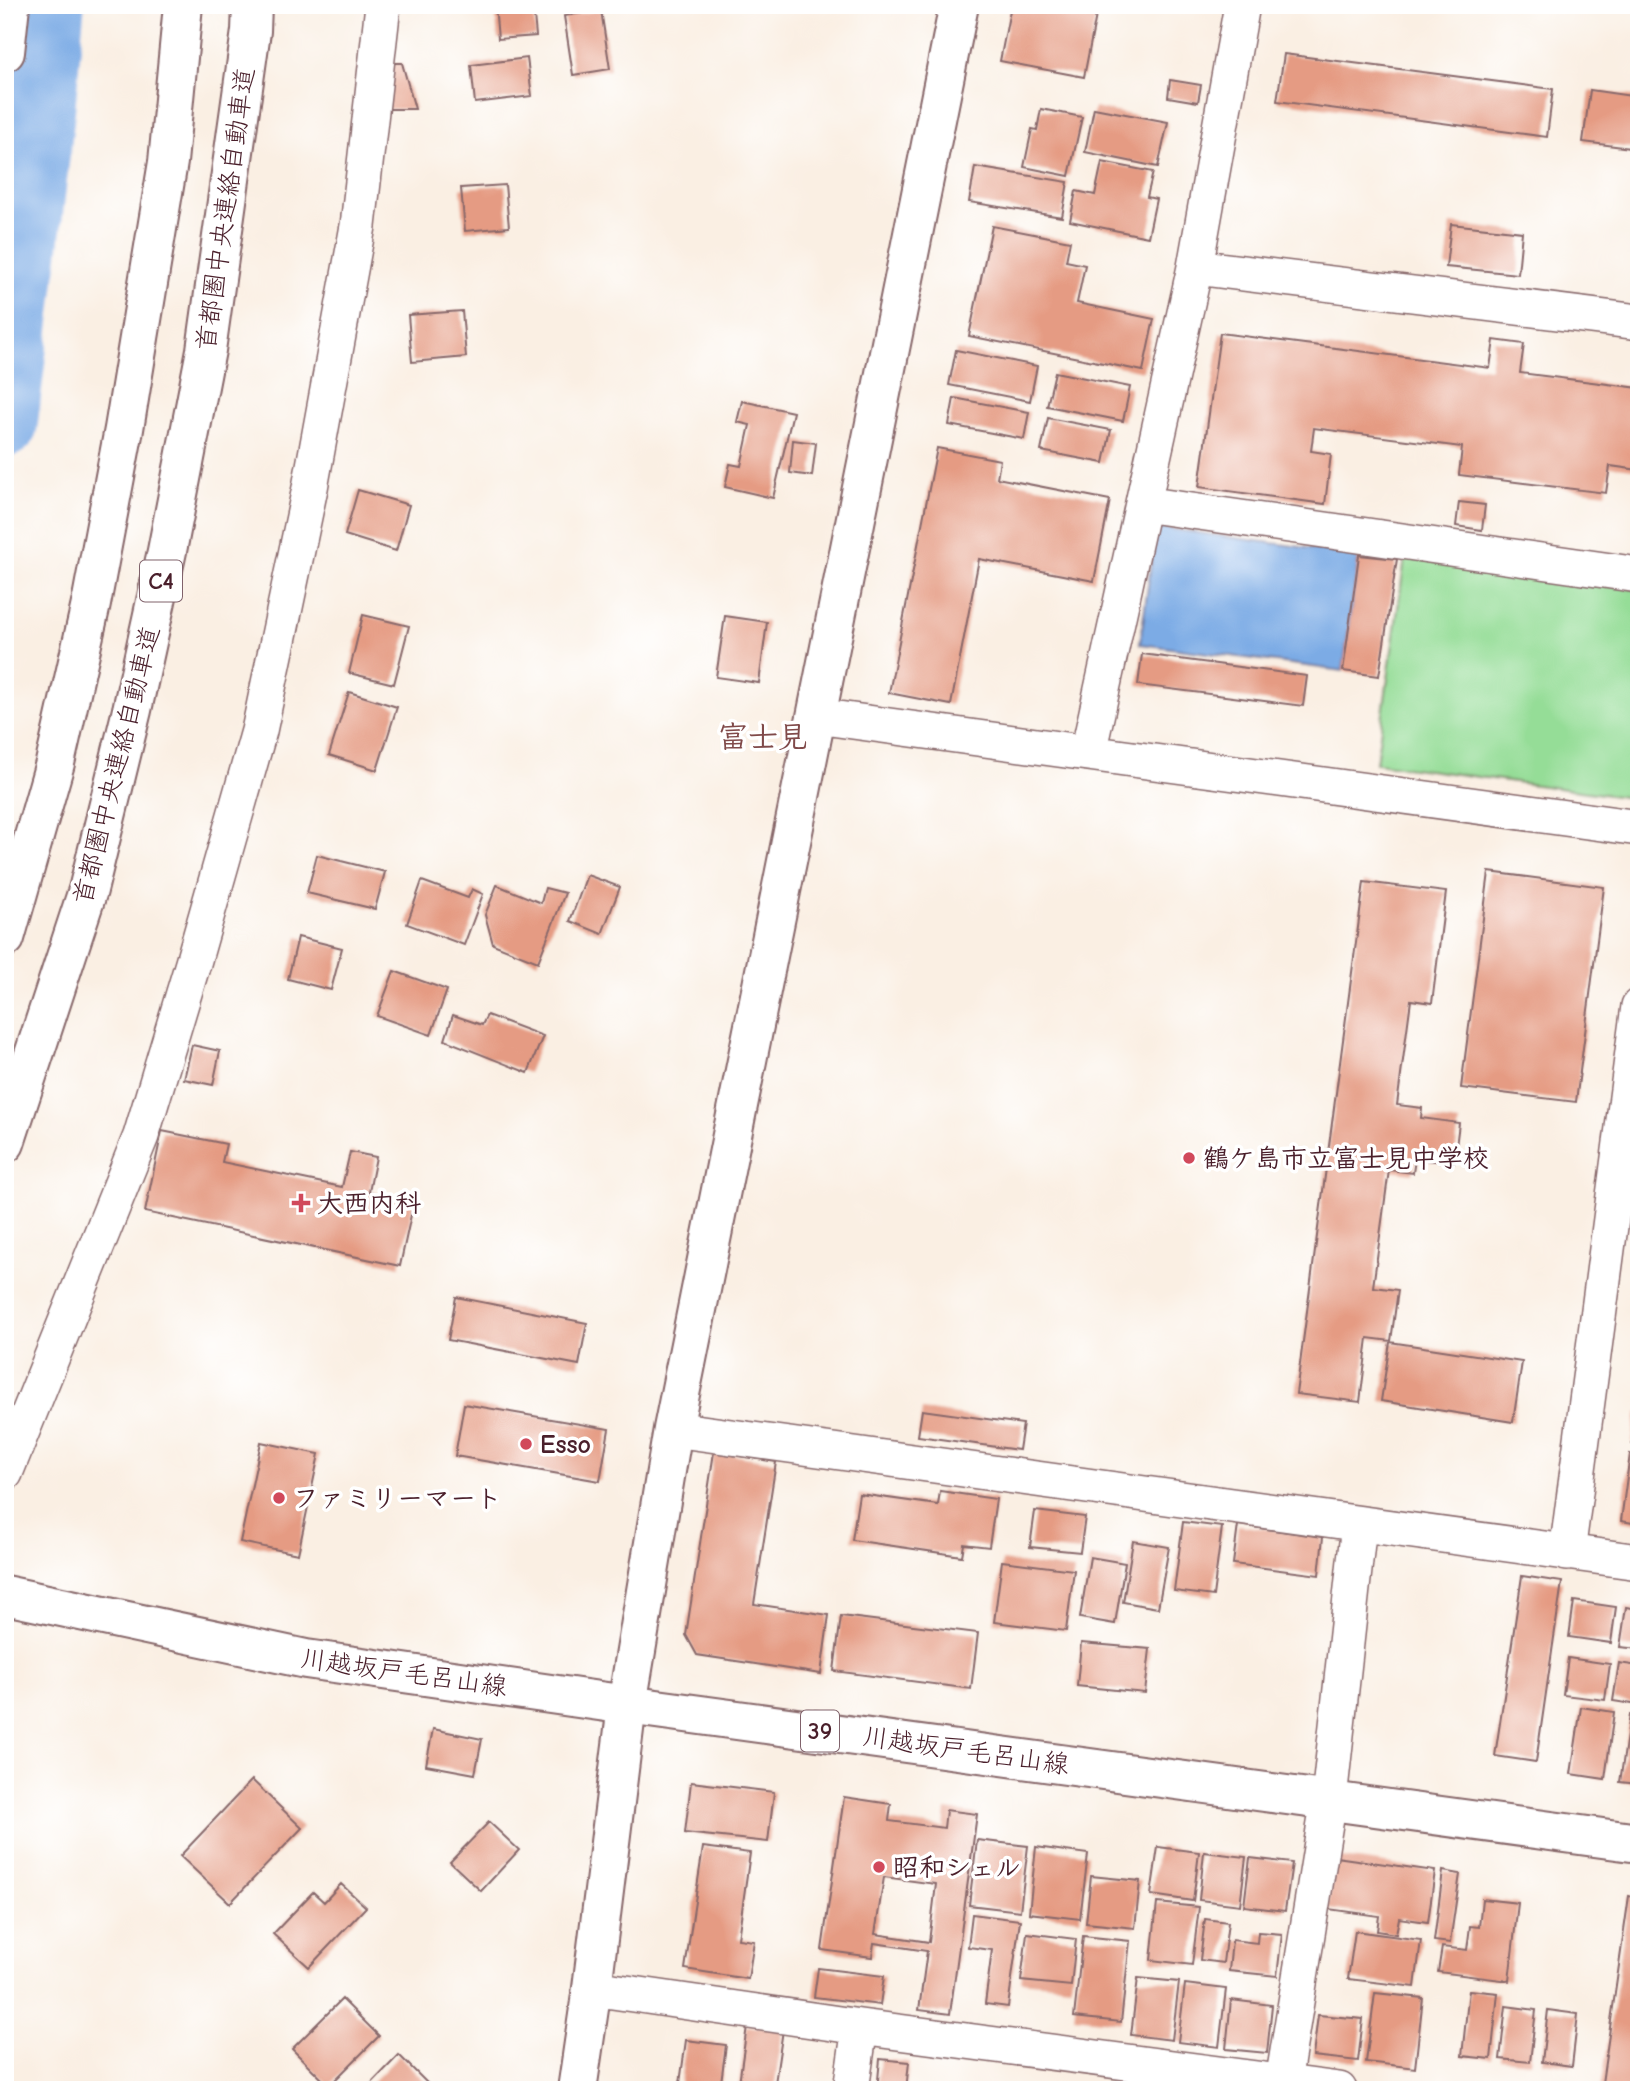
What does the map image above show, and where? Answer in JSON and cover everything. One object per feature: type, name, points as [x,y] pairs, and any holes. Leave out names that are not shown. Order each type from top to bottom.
[{"type":"main road","points":[[5,52],[10,5]]},
{"type":"main road","points":[[5,938],[55,763],[91,604],[124,429],[168,162],[183,5]]},
{"type":"main road","name":"首都圏中央連絡自動車道","points":[[5,1143],[88,890],[167,551],[205,350],[249,45],[252,5]]},
{"type":"main road","points":[[577,2090],[593,1988],[627,1705],[673,1429],[959,5]]},
{"type":"main road","name":"川越坂戸毛呂山線","points":[[5,1595],[306,1659],[1639,1843]]},
{"type":"street","points":[[5,1473],[141,1136],[259,731],[310,488],[358,226],[383,5]]},
{"type":"street","points":[[1088,753],[1195,267],[1242,5]]},
{"type":"street","points":[[1195,267],[1639,322]]},
{"type":"street","points":[[1143,504],[1639,575]]},
{"type":"street","points":[[816,716],[1639,828]]},
{"type":"street","points":[[1567,1553],[1639,1006]]},
{"type":"street","points":[[673,1429],[1639,1562]]},
{"type":"street","points":[[1283,2082],[1329,1799],[1359,1524]]},
{"type":"street","points":[[593,1988],[860,2027],[1339,2090]]},
{"type":"street","points":[[851,2090],[860,2027]]},
{"type":"green space","points":[[1405,558],[1639,590],[1639,799],[1376,763]]},
{"type":"water","points":[[1156,527],[1359,555],[1343,671],[1140,644]]},
{"type":"building","points":[[495,5],[533,5],[536,36],[498,39]]},
{"type":"building","points":[[1011,5],[1098,5],[1084,77],[1000,61]]},
{"type":"building","points":[[601,10],[610,69],[573,75],[564,16]]},
{"type":"building","points":[[1284,54],[1553,89],[1547,137],[1277,101]]},
{"type":"building","points":[[527,58],[532,96],[475,103],[471,65]]},
{"type":"building","points":[[380,63],[402,63],[415,109],[379,109]]},
{"type":"building","points":[[1170,80],[1201,85],[1198,102],[1168,97]]},
{"type":"building","points":[[1590,90],[1639,97],[1639,149],[1583,142]]},
{"type":"building","points":[[1094,108],[1168,122],[1158,167],[1085,152]]},
{"type":"building","points":[[1041,109],[1082,117],[1069,176],[1024,167],[1032,129],[1037,130]]},
{"type":"building","points":[[1102,162],[1153,172],[1147,197],[1156,199],[1148,237],[1070,221],[1076,191],[1095,195]]},
{"type":"building","points":[[975,167],[1068,182],[1062,217],[969,202]]},
{"type":"building","points":[[505,185],[509,227],[465,231],[461,188]]},
{"type":"building","points":[[1451,224],[1522,232],[1518,274],[1446,267]]},
{"type":"building","points":[[992,226],[1070,241],[1066,261],[1085,265],[1077,303],[1154,319],[1143,371],[969,336]]},
{"type":"building","points":[[462,311],[466,357],[412,362],[408,315]]},
{"type":"building","points":[[1220,333],[1490,368],[1494,340],[1524,344],[1520,373],[1639,388],[1639,470],[1610,466],[1606,493],[1459,475],[1462,447],[1314,428],[1311,451],[1331,454],[1325,504],[1199,487]]},
{"type":"building","points":[[956,350],[1037,366],[1030,401],[949,385]]},
{"type":"building","points":[[1055,372],[1130,387],[1123,421],[1047,406]]},
{"type":"building","points":[[954,398],[1029,412],[1024,439],[949,425]]},
{"type":"building","points":[[742,401],[793,412],[773,498],[725,487],[730,464],[741,466],[750,425],[737,422]]},
{"type":"building","points":[[1048,418],[1111,430],[1104,463],[1041,451]]},
{"type":"building","points":[[793,440],[816,443],[812,476],[790,473]]},
{"type":"building","points":[[937,448],[1000,460],[997,478],[1110,500],[1094,581],[979,559],[951,705],[889,693]]},
{"type":"building","points":[[358,490],[409,505],[396,551],[345,535]]},
{"type":"building","points":[[1459,502],[1485,505],[1482,530],[1456,526]]},
{"type":"building","points":[[1359,555],[1397,559],[1379,676],[1343,671]]},
{"type":"building","points":[[363,615],[409,626],[394,684],[349,673]]},
{"type":"building","points":[[725,616],[767,622],[759,683],[716,677]]},
{"type":"building","points":[[1142,654],[1307,676],[1303,706],[1138,685]]},
{"type":"building","points":[[349,692],[397,707],[377,770],[329,755]]},
{"type":"building","points":[[317,855],[385,872],[375,909],[307,893]]},
{"type":"building","points":[[1489,872],[1604,887],[1576,1102],[1461,1088]]},
{"type":"building","points":[[587,875],[620,887],[602,934],[570,921]]},
{"type":"building","points":[[422,881],[468,898],[472,889],[483,894],[464,945],[407,924]]},
{"type":"building","points":[[1364,882],[1446,892],[1432,1003],[1411,1000],[1397,1105],[1422,1108],[1421,1118],[1459,1123],[1454,1163],[1415,1159],[1413,1173],[1389,1170],[1373,1287],[1398,1290],[1391,1341],[1368,1338],[1360,1402],[1296,1394]]},
{"type":"building","points":[[497,885],[541,903],[545,888],[565,893],[538,962],[493,944],[485,915]]},
{"type":"building","points":[[298,937],[342,948],[331,990],[288,979]]},
{"type":"building","points":[[394,971],[447,990],[431,1035],[377,1016]]},
{"type":"building","points":[[453,1015],[482,1025],[487,1015],[543,1036],[528,1073],[445,1040]]},
{"type":"building","points":[[192,1045],[220,1051],[213,1085],[184,1079]]},
{"type":"building","points":[[162,1131],[226,1144],[222,1162],[342,1187],[350,1152],[376,1157],[369,1192],[414,1201],[400,1266],[145,1212]]},
{"type":"building","points":[[456,1297],[587,1323],[579,1365],[448,1340]]},
{"type":"building","points":[[1390,1342],[1522,1362],[1513,1422],[1381,1401]]},
{"type":"building","points":[[464,1404],[609,1429],[600,1481],[455,1456]]},
{"type":"building","points":[[922,1410],[1023,1424],[1019,1450],[918,1436]]},
{"type":"building","points":[[1639,1412],[1639,1444],[1632,1443]]},
{"type":"building","name":"ファミリーマート","points":[[261,1442],[319,1454],[298,1554],[240,1542]]},
{"type":"building","points":[[714,1452],[776,1462],[754,1604],[829,1615],[821,1674],[697,1655],[686,1635]]},
{"type":"building","points":[[1630,1454],[1639,1456],[1639,1524],[1621,1521]]},
{"type":"building","points":[[940,1491],[996,1499],[989,1547],[964,1544],[962,1556],[852,1540],[859,1494],[938,1505]]},
{"type":"building","points":[[1035,1511],[1085,1517],[1080,1552],[1030,1547]]},
{"type":"building","points":[[1183,1522],[1222,1527],[1213,1596],[1174,1591]]},
{"type":"building","points":[[1238,1525],[1323,1537],[1319,1575],[1233,1564]]},
{"type":"building","points":[[1133,1541],[1169,1547],[1158,1608],[1123,1602]]},
{"type":"building","points":[[1090,1557],[1125,1563],[1115,1624],[1080,1618]]},
{"type":"building","points":[[1002,1561],[1074,1570],[1066,1631],[994,1622]]},
{"type":"building","points":[[1522,1576],[1562,1582],[1536,1762],[1495,1756]]},
{"type":"building","points":[[1574,1601],[1616,1607],[1611,1643],[1569,1637]]},
{"type":"building","points":[[1626,1607],[1639,1609],[1639,1649],[1620,1647]]},
{"type":"building","points":[[841,1616],[978,1633],[971,1689],[834,1671]]},
{"type":"building","points":[[1081,1643],[1150,1649],[1145,1693],[1077,1686]]},
{"type":"building","points":[[1568,1658],[1610,1664],[1605,1700],[1563,1695]]},
{"type":"building","points":[[1619,1663],[1639,1666],[1639,1705],[1613,1701]]},
{"type":"building","points":[[1581,1707],[1614,1712],[1605,1779],[1571,1774]]},
{"type":"building","points":[[1630,1715],[1639,1716],[1639,1784],[1620,1782]]},
{"type":"building","points":[[433,1729],[482,1739],[475,1774],[426,1765]]},
{"type":"building","points":[[252,1780],[302,1828],[230,1903],[180,1856]]},
{"type":"building","points":[[691,1782],[774,1792],[768,1842],[685,1833]]},
{"type":"building","points":[[844,1797],[891,1804],[889,1821],[944,1828],[946,1810],[977,1814],[950,2014],[919,2010],[927,1951],[874,1943],[872,1957],[822,1950]],"holes":[[[884,1877],[936,1884],[929,1942],[875,1934]]]},
{"type":"building","points":[[489,1822],[519,1850],[481,1891],[450,1862]]},
{"type":"building","points":[[977,1840],[1028,1846],[1020,1911],[969,1905]]},
{"type":"building","points":[[703,1847],[750,1853],[738,1939],[754,1941],[748,1979],[685,1969]]},
{"type":"building","points":[[1036,1847],[1088,1854],[1080,1919],[1029,1913]]},
{"type":"building","points":[[1158,1847],[1199,1852],[1193,1901],[1151,1895]]},
{"type":"building","points":[[1204,1852],[1246,1857],[1240,1905],[1199,1900]]},
{"type":"building","points":[[1336,1857],[1435,1871],[1428,1922],[1399,1918],[1396,1934],[1377,1931],[1379,1916],[1328,1909]]},
{"type":"building","points":[[1250,1858],[1292,1863],[1285,1911],[1244,1906]]},
{"type":"building","points":[[1443,1871],[1460,1874],[1450,1943],[1434,1941]]},
{"type":"building","points":[[1091,1876],[1140,1881],[1135,1928],[1086,1923]]},
{"type":"building","points":[[341,1884],[366,1907],[309,1967],[273,1934],[313,1892],[324,1902]]},
{"type":"building","points":[[1629,1896],[1639,1898],[1639,2090],[1601,2090]]},
{"type":"building","points":[[1482,1899],[1518,1903],[1509,1981],[1438,1972],[1442,1947],[1467,1950],[1470,1926],[1479,1927]]},
{"type":"building","points":[[1157,1903],[1199,1907],[1192,1965],[1151,1960]]},
{"type":"building","points":[[972,1914],[1020,1920],[1008,2007],[985,2004],[992,1950],[968,1947]]},
{"type":"building","points":[[1205,1919],[1228,1922],[1223,1963],[1200,1960]]},
{"type":"building","points":[[1355,1931],[1421,1940],[1415,1987],[1348,1979]]},
{"type":"building","points":[[1258,1932],[1282,1934],[1277,1976],[1229,1971],[1232,1940],[1257,1943]]},
{"type":"building","points":[[1027,1933],[1076,1939],[1071,1986],[1021,1981]]},
{"type":"building","points":[[1083,1936],[1130,1941],[1121,2022],[1074,2017]]},
{"type":"building","points":[[818,1968],[884,1976],[880,2005],[814,1997]]},
{"type":"building","points":[[1138,1978],[1179,1982],[1172,2040],[1131,2035]]},
{"type":"building","points":[[1185,1984],[1226,1989],[1219,2047],[1178,2042]]},
{"type":"building","points":[[1469,1990],[1498,1993],[1491,2059],[1462,2056]]},
{"type":"building","points":[[1375,1993],[1423,1998],[1415,2068],[1366,2062]]},
{"type":"building","points":[[342,1999],[379,2036],[329,2086],[292,2049]]},
{"type":"building","points":[[1231,2000],[1272,2005],[1267,2053],[1226,2049]]},
{"type":"building","points":[[1506,2006],[1536,2010],[1530,2062],[1500,2059]]},
{"type":"building","points":[[1548,2010],[1578,2014],[1572,2066],[1542,2062]]},
{"type":"building","points":[[1318,2015],[1363,2019],[1358,2061],[1313,2056]]},
{"type":"building","points":[[747,2026],[783,2030],[774,2090],[738,2090]]},
{"type":"building","points":[[686,2040],[726,2045],[720,2090],[679,2090]]},
{"type":"building","points":[[399,2055],[434,2090],[365,2090]]},
{"type":"building","points":[[880,2059],[909,2062],[906,2090],[877,2090]]},
{"type":"waterway","points":[[5,425],[42,116],[52,5]]},
{"type":"place","name":"鶴ケ島市立富士見中学校","points":[[1189,1158]]},
{"type":"place","name":"大西内科","points":[[301,1203]]},
{"type":"place","name":"Esso","points":[[526,1444]]},
{"type":"place","name":"ファミリーマート","points":[[279,1498]]},
{"type":"place","name":"昭和シェル","points":[[879,1867]]},
{"type":"district","name":"富士見","points":[[763,737]]}]
